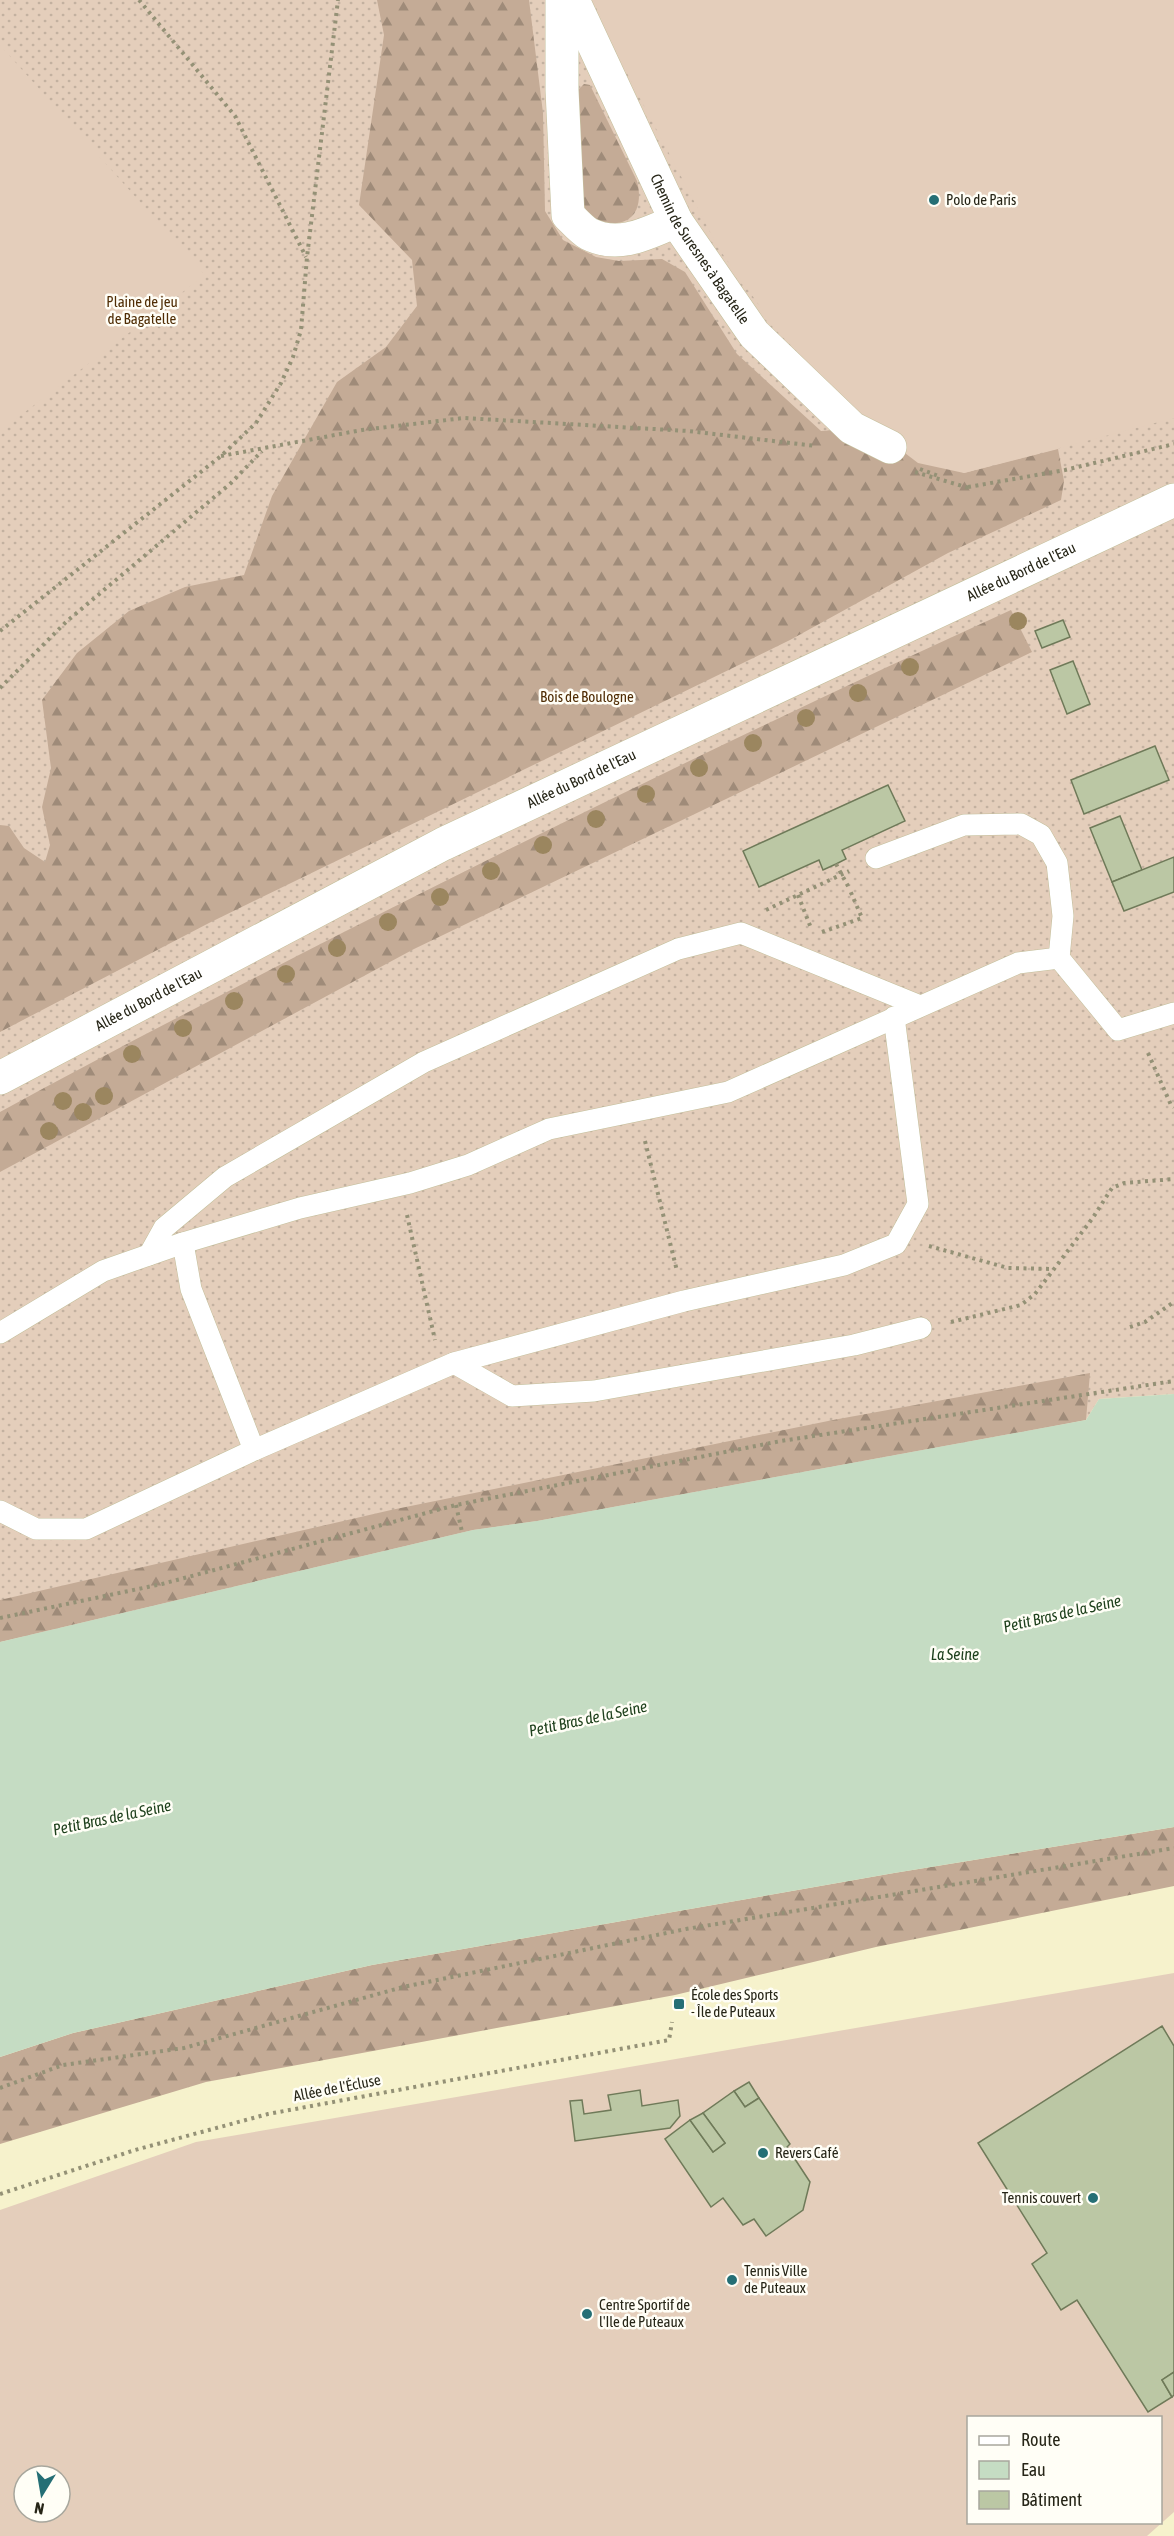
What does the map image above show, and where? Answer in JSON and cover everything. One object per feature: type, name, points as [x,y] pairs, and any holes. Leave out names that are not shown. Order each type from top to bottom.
[{"type":"main road","points":[[562,0],[562,90],[568,214],[588,234],[616,242],[646,234],[676,221]]},
{"type":"main road","name":"Chemin de Suresnes à Bagatelle","points":[[573,0],[676,221],[754,334],[852,428],[890,447]]},
{"type":"main road","name":"Allée du Bord de l'Eau","points":[[0,1078],[443,844],[1174,500]]},
{"type":"lane","points":[[876,858],[964,825],[1021,824],[1041,836],[1057,863],[1063,915],[1059,958],[1118,1030],[1174,1013]]},
{"type":"lane","points":[[149,1255],[164,1228],[225,1177],[424,1062],[678,949],[741,933],[920,1006]]},
{"type":"lane","points":[[0,1333],[104,1271],[149,1255],[300,1208],[400,1185],[468,1165],[549,1129],[728,1092],[1018,963],[1059,958]]},
{"type":"lane","points":[[0,1511],[36,1529],[86,1529],[254,1450],[448,1366],[684,1301],[844,1265],[896,1244],[918,1204],[894,1017]]},
{"type":"lane","points":[[183,1243],[191,1289],[254,1450]]},
{"type":"lane","points":[[448,1366],[512,1396],[594,1391],[854,1345],[921,1328]]},
{"type":"path","points":[[139,0],[235,116],[307,257]]},
{"type":"path","points":[[0,632],[221,456],[256,423],[281,383],[293,357],[301,330],[307,257],[338,0]]},
{"type":"path","points":[[221,456],[362,430],[464,418],[688,431],[826,447]]},
{"type":"path","points":[[914,471],[969,488],[1065,470],[1174,444]]},
{"type":"path","points":[[890,447],[921,469],[969,488]]},
{"type":"path","points":[[0,688],[66,622],[231,483],[262,450]]},
{"type":"path","points":[[741,933],[745,919],[876,858]]},
{"type":"path","points":[[798,895],[814,935],[862,918],[836,864]]},
{"type":"path","points":[[1135,1025],[1171,1105],[1174,1107]]},
{"type":"path","points":[[638,1111],[684,1301]]},
{"type":"path","points":[[921,1328],[1021,1305],[1035,1294],[1113,1188],[1124,1183],[1174,1179]]},
{"type":"path","points":[[400,1185],[448,1366]]},
{"type":"path","points":[[900,1236],[958,1256],[1008,1268],[1053,1269]]},
{"type":"path","points":[[1130,1327],[1145,1322],[1174,1302]]},
{"type":"path","points":[[0,1618],[162,1584],[456,1505],[781,1442],[1174,1381]]},
{"type":"path","points":[[456,1505],[462,1532]]},
{"type":"path","points":[[0,2088],[63,2065],[184,2048],[403,1987],[686,1929],[1174,1848]]},
{"type":"path","name":"Allée de l'Écluse","points":[[0,2194],[135,2150],[268,2114],[669,2040],[672,2022]]},
{"type":"green space","name":"Bois de Boulogne","points":[[0,0],[1174,0],[1174,1394],[1099,1399],[1086,1420],[0,1642]]},
{"type":"green space","points":[[377,0],[529,0],[543,113],[545,211],[563,240],[596,257],[619,261],[662,259],[685,272],[737,354],[821,431],[872,428],[964,473],[1058,449],[1064,481],[1061,500],[948,553],[790,640],[209,923],[0,1032],[0,825],[9,826],[24,848],[45,862],[50,845],[42,807],[51,768],[42,700],[77,653],[129,611],[185,587],[244,575],[272,496],[337,382],[386,347],[417,306],[412,260],[359,205],[384,35]]},
{"type":"green space","name":"Polo de Paris","points":[[593,0],[1174,0],[1174,418],[964,473],[918,463],[872,428],[779,333],[719,249],[607,35]]},
{"type":"green space","name":"Plaine de jeu de Bagatelle","points":[[0,45],[205,275],[0,431]]},
{"type":"green space","points":[[584,84],[590,85],[637,181],[638,204],[635,212],[622,222],[602,222],[590,217],[578,196],[576,92]]},
{"type":"green space","points":[[1011,610],[1032,652],[414,949],[0,1172],[0,1112],[213,999],[508,850],[758,728]]},
{"type":"green space","points":[[1090,1373],[1086,1420],[537,1521],[473,1530],[0,1642],[0,1600],[391,1510],[833,1420]]},
{"type":"green space","points":[[1174,1827],[1174,1886],[876,1947],[675,1995],[206,2082],[0,2144],[0,2057],[73,2033],[372,1965],[894,1873]]},
{"type":"green space","name":"Centre Sportif de l'Ile de Puteaux","points":[[1174,1973],[1174,2512],[1162,2523],[1162,2416],[967,2416],[967,2524],[1160,2524],[1147,2536],[0,2536],[0,2210],[196,2142]]},
{"type":"water","name":"La Seine","points":[[1174,1394],[1174,1827],[894,1873],[372,1965],[73,2033],[0,2057],[0,1642],[473,1530],[537,1521],[1086,1420],[1099,1399]]},
{"type":"building","points":[[1063,620],[1070,637],[1042,648],[1035,631]]},
{"type":"building","points":[[1073,661],[1090,704],[1067,714],[1050,670]]},
{"type":"building","points":[[1155,746],[1169,780],[1084,814],[1071,780]]},
{"type":"building","points":[[888,785],[905,821],[842,850],[846,859],[823,870],[819,860],[759,887],[743,851]]},
{"type":"building","points":[[1120,816],[1142,870],[1112,882],[1090,828]]},
{"type":"building","points":[[1174,857],[1174,892],[1124,911],[1112,882]]},
{"type":"building","name":"Tennis couvert","points":[[1162,2026],[1174,2046],[1174,2372],[1162,2380],[1172,2397],[1148,2412],[1077,2300],[1061,2310],[1032,2264],[1047,2253],[978,2143]]},
{"type":"building","points":[[749,2082],[759,2098],[745,2107],[734,2091]]},
{"type":"building","points":[[640,2090],[642,2106],[678,2100],[680,2116],[670,2128],[575,2141],[570,2101],[582,2100],[584,2114],[611,2110],[608,2095]]},
{"type":"building","points":[[734,2091],[745,2107],[759,2098],[790,2144],[787,2147],[810,2182],[803,2210],[766,2236],[754,2219],[743,2225],[723,2198],[711,2207],[665,2139],[690,2120],[713,2152],[725,2143],[703,2113]]},
{"type":"building","points":[[703,2113],[725,2143],[713,2152],[690,2120]]},
{"type":"building","points":[[1174,2372],[1174,2395],[1172,2397],[1162,2380]]},
{"type":"place","name":"Polo de Paris","points":[[934,200]]},
{"type":"place","name":"École des Sports - Île de Puteaux","points":[[679,2004]]},
{"type":"place","name":"Revers Café","points":[[763,2153]]},
{"type":"place","name":"Tennis couvert","points":[[1093,2198]]},
{"type":"place","name":"Tennis Ville de Puteaux","points":[[732,2280]]},
{"type":"place","name":"Centre Sportif de l'Ile de Puteaux","points":[[587,2314]]},
{"type":"water label","name":"Petit Bras de la Seine","points":[[1062,1613]]},
{"type":"water label","name":"Petit Bras de la Seine","points":[[588,1718]]},
{"type":"water label","name":"Petit Bras de la Seine","points":[[112,1817]]}]
